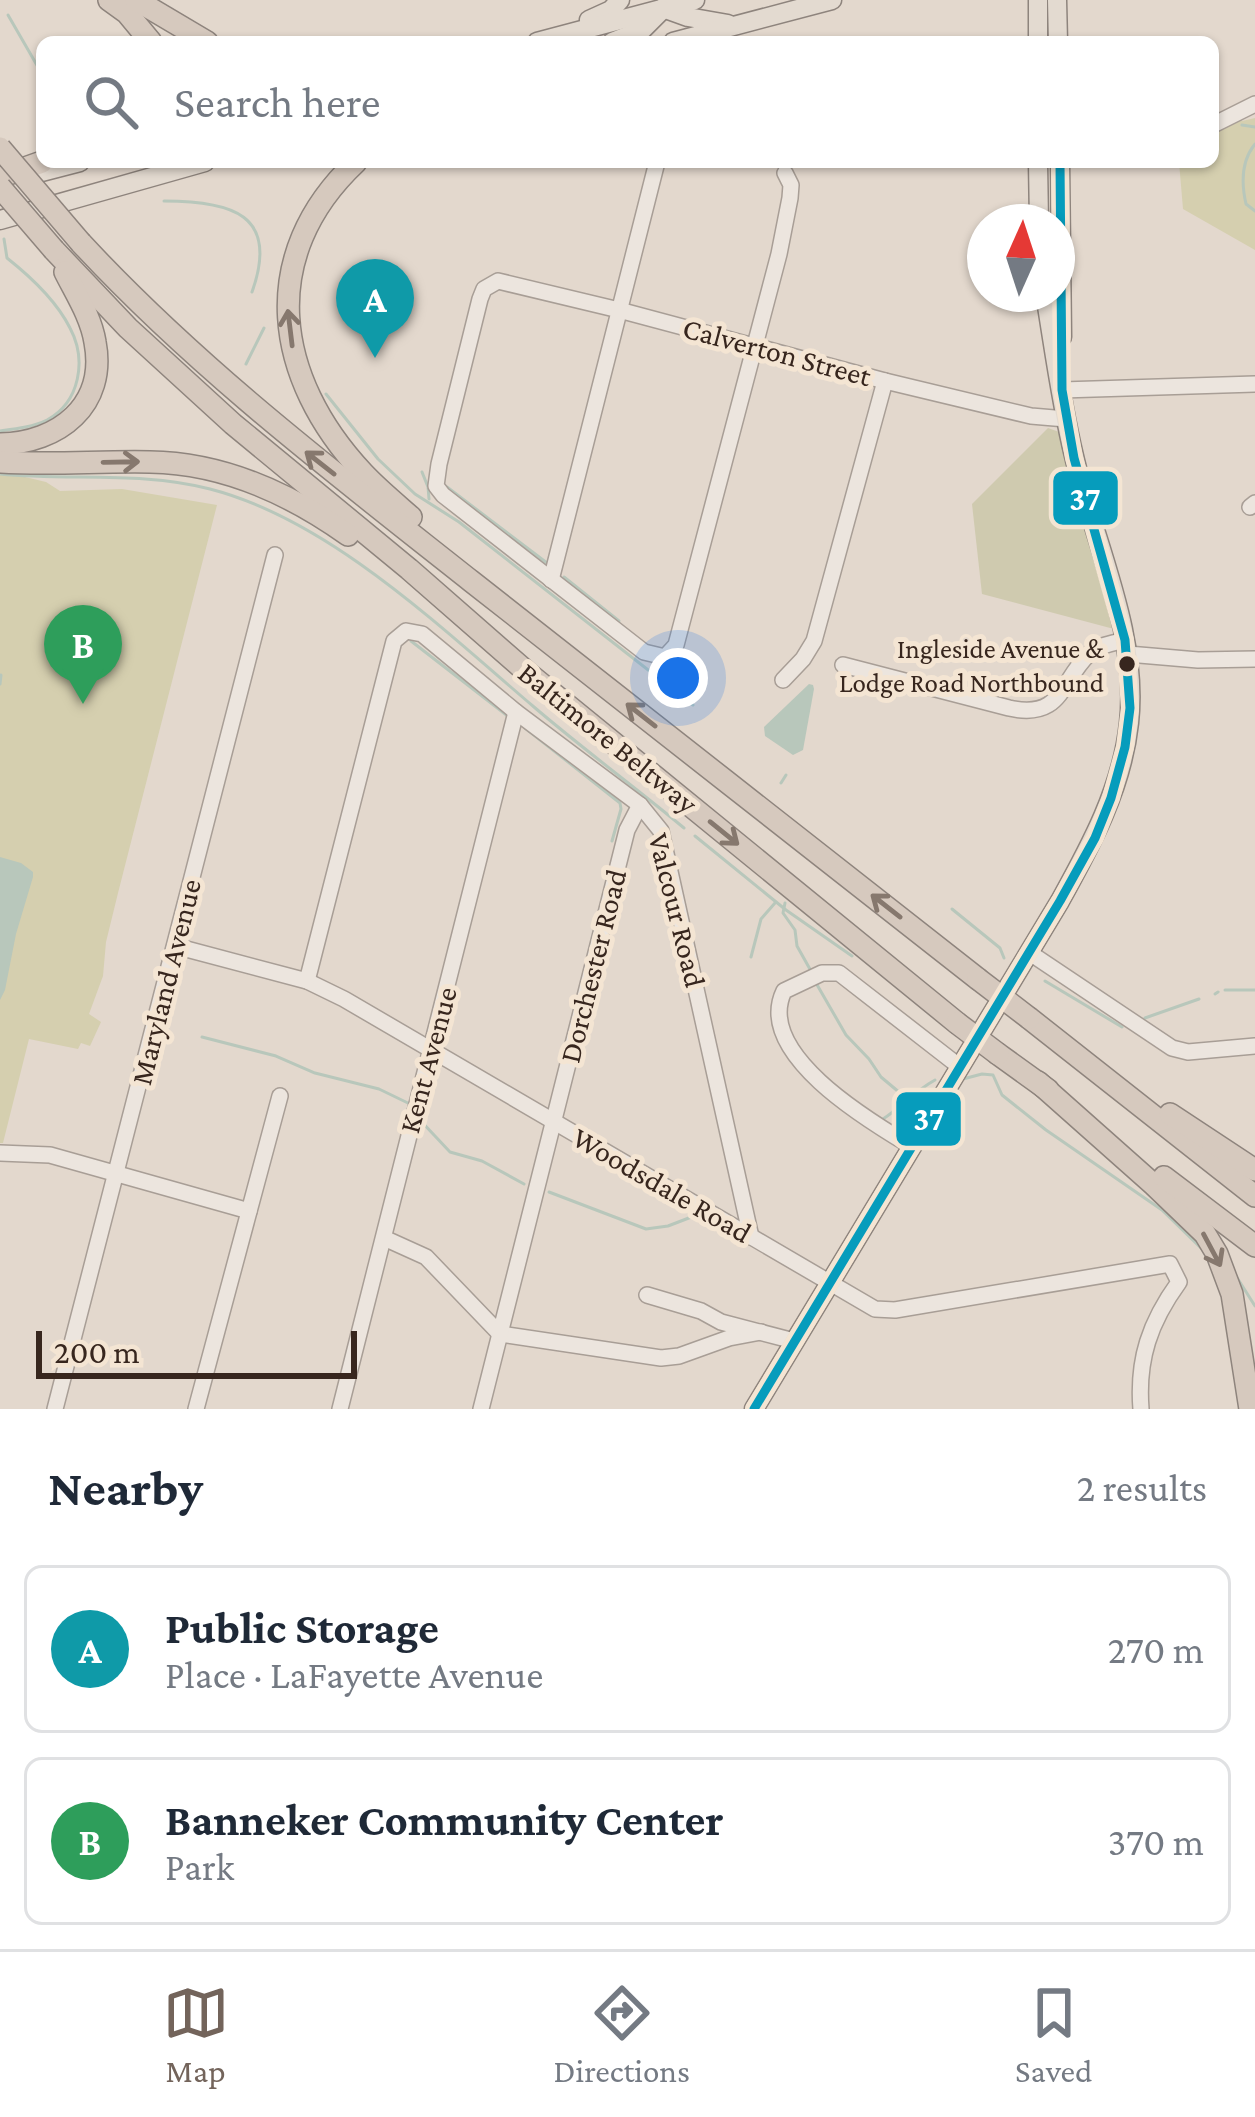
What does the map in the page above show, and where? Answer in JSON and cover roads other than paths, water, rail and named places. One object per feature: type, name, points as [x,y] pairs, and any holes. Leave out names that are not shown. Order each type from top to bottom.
[{"type":"highway","points":[[109,0],[146,36]]},
{"type":"highway","points":[[136,0],[194,36]]},
{"type":"highway","name":"Baltimore Beltway","points":[[0,148],[146,310],[248,403],[1255,1196]]},
{"type":"highway","points":[[0,182],[36,165]]},
{"type":"highway","points":[[351,168],[306,226],[289,280],[290,338],[310,398],[364,474],[577,665]]},
{"type":"highway","name":"Baltimore Beltway","points":[[0,182],[54,250],[181,378],[529,674],[957,1023],[1255,1246]]},
{"type":"highway","points":[[0,443],[33,441],[67,424],[79,412],[94,381],[92,327],[54,250]]},
{"type":"highway","points":[[0,462],[152,462],[206,468],[250,480],[330,522],[529,674]]},
{"type":"highway","points":[[1059,1042],[1255,1169]]},
{"type":"highway","points":[[1038,1082],[1205,1234],[1232,1294],[1250,1409]]},
{"type":"main road","points":[[552,36],[611,10],[620,0]]},
{"type":"main road","points":[[559,36],[695,0]]},
{"type":"main road","points":[[697,36],[832,0]]},
{"type":"main road","points":[[1024,0],[1043,36]]},
{"type":"main road","points":[[1038,0],[1044,36]]},
{"type":"main road","points":[[1046,36],[1058,4]]},
{"type":"main road","points":[[663,8],[740,25]]},
{"type":"main road","points":[[628,36],[643,30],[663,8]]},
{"type":"main road","points":[[0,182],[56,168]]},
{"type":"main road","points":[[0,220],[185,168]]},
{"type":"main road","points":[[1039,168],[1039,204]]},
{"type":"main road","points":[[1060,168],[1062,390]]},
{"type":"main road","points":[[754,1409],[1095,838],[1125,748],[1129,722],[1126,647],[1074,458],[1048,312]]},
{"type":"street","points":[[1219,122],[1255,104]]},
{"type":"street","points":[[655,168],[551,580],[644,652],[664,657],[676,645],[754,347],[790,198],[791,185],[784,173]]},
{"type":"street","name":"Calverton Street","points":[[551,580],[436,486],[476,315],[490,284],[508,282],[885,381],[1030,416],[1066,419]]},
{"type":"street","points":[[783,680],[814,641],[885,381]]},
{"type":"street","points":[[1062,390],[1255,384]]},
{"type":"street","name":"Maryland Avenue","points":[[55,1409],[275,555]]},
{"type":"street","name":"Valcour Road","points":[[307,981],[394,641],[406,632],[422,634],[654,820],[666,845],[751,1237]]},
{"type":"street","points":[[843,665],[1032,711],[1058,698],[1090,653],[1126,647],[1198,660],[1255,659]]},
{"type":"street","name":"Kent Avenue","points":[[340,1409],[517,712]]},
{"type":"street","name":"Dorchester Road","points":[[482,1409],[627,830],[640,805]]},
{"type":"street","name":"Woodsdale Road","points":[[175,946],[307,981],[344,999],[865,1305],[885,1311],[1170,1264],[1179,1282],[1148,1333],[1140,1369],[1141,1409]]},
{"type":"street","points":[[1030,953],[1172,1048],[1188,1052],[1255,1046]]},
{"type":"street","points":[[911,1146],[861,1117],[804,1066],[779,1017],[784,991],[822,973],[838,973],[960,1067]]},
{"type":"street","points":[[196,1409],[280,1096]]},
{"type":"street","points":[[0,1153],[50,1155],[249,1211]]},
{"type":"street","points":[[384,1238],[438,1268],[500,1334],[661,1358],[761,1332]]},
{"type":"street","points":[[647,1295],[721,1322],[794,1341]]},
{"type":"waterway","points":[[8,15],[36,64]]},
{"type":"waterway","points":[[1242,125],[1255,127]]},
{"type":"waterway","points":[[1255,144],[1243,180],[1246,204],[1255,211]]},
{"type":"waterway","points":[[164,201],[210,204],[244,217],[259,245],[252,292]]},
{"type":"waterway","points":[[0,431],[36,424],[58,412],[73,391],[79,366],[75,340],[64,318],[7,258],[4,239]]},
{"type":"waterway","points":[[246,364],[264,328]]},
{"type":"waterway","points":[[326,394],[378,459],[415,494],[459,522],[693,705]]},
{"type":"waterway","points":[[422,472],[429,499]]},
{"type":"waterway","points":[[0,474],[184,483],[255,504],[298,525],[422,611],[684,828]]},
{"type":"waterway","points":[[447,487],[547,563]]},
{"type":"waterway","points":[[564,577],[619,621]]},
{"type":"waterway","points":[[411,641],[509,717]]},
{"type":"waterway","points":[[0,684],[1,675]]},
{"type":"waterway","points":[[525,728],[620,803],[612,841]]},
{"type":"waterway","points":[[781,783],[786,775]]},
{"type":"waterway","points":[[695,836],[852,956]]},
{"type":"waterway","points":[[751,957],[761,919],[775,903]]},
{"type":"waterway","points":[[785,903],[783,913],[811,971]]},
{"type":"waterway","points":[[952,909],[1000,948],[1004,958]]},
{"type":"waterway","points":[[1045,981],[1122,1027]]},
{"type":"waterway","points":[[816,983],[846,1035],[881,1077],[906,1098]]},
{"type":"waterway","points":[[1225,990],[1255,990]]},
{"type":"waterway","points":[[1145,1018],[1199,999]]},
{"type":"waterway","points":[[202,1037],[379,1089],[410,1104]]},
{"type":"waterway","points":[[963,1079],[993,1075],[1002,1095],[1162,1210],[1203,1250]]},
{"type":"waterway","points":[[883,1119],[935,1080]]},
{"type":"waterway","points":[[419,1119],[450,1152],[482,1161],[524,1184]]},
{"type":"waterway","points":[[549,1192],[646,1229],[694,1216]]},
{"type":"waterway","points":[[1236,1276],[1255,1306]]},
{"type":"place","name":"Public Storage","points":[[375,358]]},
{"type":"place","name":"Ingleside Avenue & Lodge Road Northbound","points":[[1127,664]]},
{"type":"place","name":"Banneker Community Center","points":[[83,704]]}]
